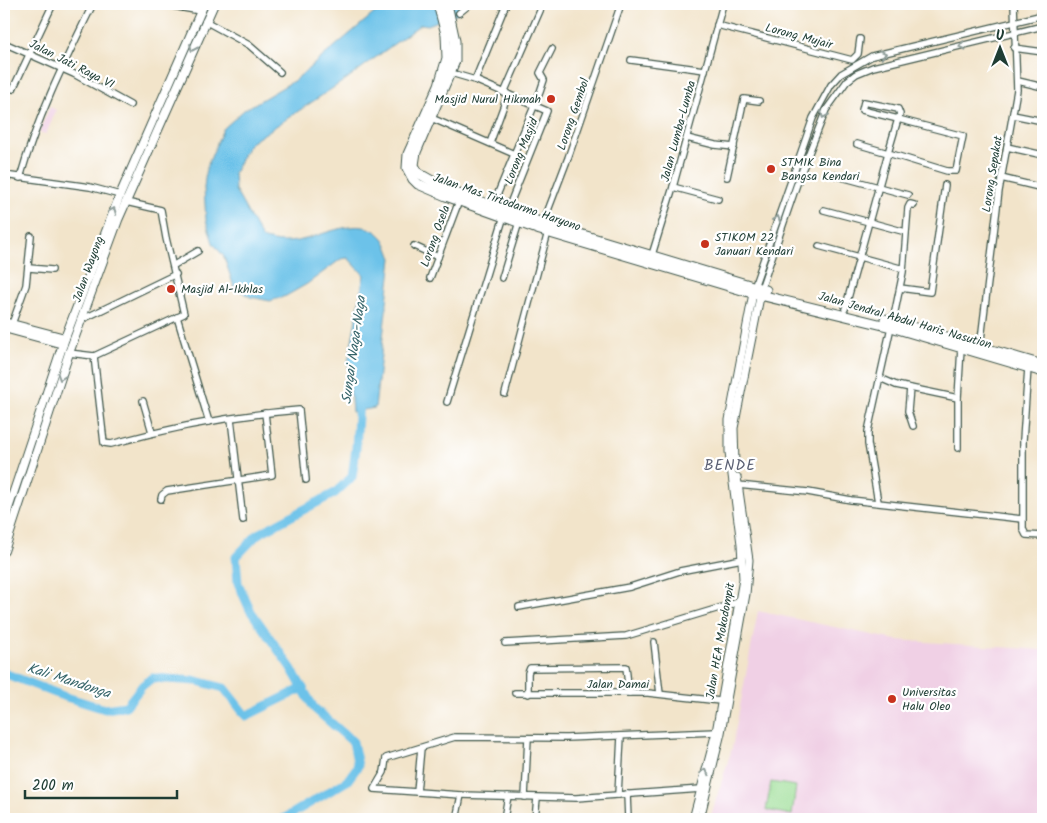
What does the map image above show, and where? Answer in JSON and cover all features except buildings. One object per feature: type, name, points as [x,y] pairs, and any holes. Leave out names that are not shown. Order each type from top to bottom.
[{"type":"highway","points":[[438,4],[448,24]]},
{"type":"highway","points":[[447,4],[448,24]]},
{"type":"highway","name":"Jalan Mas Tirtodarmo Haryono","points":[[448,24],[456,52],[451,73],[408,154],[406,162],[409,174],[418,184],[459,200],[505,213],[544,229]]},
{"type":"highway","name":"Jalan Mas Tirtodarmo Haryono","points":[[448,24],[447,58],[444,73],[414,159],[418,173],[450,191],[493,206],[519,222],[757,291]]},
{"type":"highway","name":"Jalan Jendral Abdul Haris Nasution","points":[[757,291],[846,309],[892,324],[980,348],[1028,368],[1043,372]]},
{"type":"highway","name":"Jalan Jendral Abdul Haris Nasution","points":[[757,291],[882,321]]},
{"type":"highway","name":"Jalan Jendral Abdul Haris Nasution","points":[[892,324],[961,348],[1006,359],[1043,365]]},
{"type":"main road","name":"Jalan Wayong","points":[[4,551],[68,353],[126,202],[214,4]]},
{"type":"main road","name":"Jalan Wayong","points":[[4,521],[6,507],[29,448],[62,341],[120,195],[202,7]]},
{"type":"main road","points":[[4,322],[62,341]]},
{"type":"main road","points":[[4,328],[62,341]]},
{"type":"main road","points":[[29,448],[37,451]]},
{"type":"street","points":[[13,89],[53,4]]},
{"type":"street","points":[[20,178],[29,146],[61,69],[93,4]]},
{"type":"street","points":[[162,4],[202,7]]},
{"type":"street","points":[[459,13],[470,4]]},
{"type":"street","points":[[475,80],[506,4]]},
{"type":"street","points":[[490,143],[506,93],[543,4]]},
{"type":"street","name":"Lorong Gembol","points":[[505,394],[544,229],[620,4]]},
{"type":"street","name":"Jalan Lumba-Lumba","points":[[650,259],[673,188],[723,4]]},
{"type":"street","name":"Lorong Sepakat","points":[[980,348],[1002,178],[1018,81],[1014,48],[1014,4]]},
{"type":"street","points":[[757,291],[813,118],[831,85],[841,74],[872,56],[1043,15]]},
{"type":"street","points":[[205,21],[249,45],[280,72]]},
{"type":"street","name":"Lorong Mujair","points":[[717,25],[852,60],[856,58],[860,39]]},
{"type":"street","points":[[757,291],[798,178],[823,118],[839,89],[847,81],[856,74],[873,67],[1043,26]]},
{"type":"street","name":"Jalan Jati Raya VI","points":[[4,42],[130,105]]},
{"type":"street","points":[[1014,48],[1043,52]]},
{"type":"street","points":[[493,206],[535,106],[544,80],[540,73],[552,49]]},
{"type":"street","points":[[631,60],[705,70]]},
{"type":"street","points":[[451,73],[475,80],[535,106]]},
{"type":"street","points":[[1018,81],[1043,87]]},
{"type":"street","points":[[727,177],[744,99],[759,101]]},
{"type":"street","points":[[846,309],[878,187],[888,153],[898,118],[900,112],[898,109],[866,102],[862,104],[862,110],[898,118],[963,136],[955,172],[947,171],[888,153],[857,144]]},
{"type":"street","name":"Lorong Masjid","points":[[505,213],[547,113],[535,106]]},
{"type":"street","points":[[1013,115],[1043,121]]},
{"type":"street","points":[[428,116],[514,154]]},
{"type":"street","points":[[687,138],[715,146],[734,147]]},
{"type":"street","points":[[1007,147],[1043,155]]},
{"type":"street","points":[[4,175],[90,187],[120,195]]},
{"type":"street","points":[[834,175],[908,195]]},
{"type":"street","points":[[1002,178],[1043,188]]},
{"type":"street","points":[[900,288],[930,292],[945,185]]},
{"type":"street","points":[[673,188],[718,199]]},
{"type":"street","name":"Lorong Osela","points":[[430,278],[459,200]]},
{"type":"street","points":[[68,353],[94,356],[184,314],[174,265],[166,238],[162,210],[126,202]]},
{"type":"street","points":[[878,502],[868,435],[900,288],[907,213],[910,204],[914,205]]},
{"type":"street","points":[[824,210],[902,231]]},
{"type":"street","points":[[447,402],[505,213]]},
{"type":"street","points":[[502,278],[519,222]]},
{"type":"street","points":[[12,324],[24,294],[29,268],[31,236]]},
{"type":"street","points":[[414,246],[438,257]]},
{"type":"street","points":[[819,246],[900,268]]},
{"type":"street","points":[[174,265],[198,251]]},
{"type":"street","points":[[29,268],[52,270]]},
{"type":"street","points":[[81,320],[176,274]]},
{"type":"street","name":"Jalan HEA Mokodompit","points":[[700,819],[709,789],[736,633],[743,579],[729,452],[734,408],[757,291]]},
{"type":"street","points":[[178,316],[209,422]]},
{"type":"street","points":[[958,448],[961,348]]},
{"type":"street","points":[[94,356],[104,443],[110,444],[152,432],[209,422],[265,413],[300,410],[306,480]]},
{"type":"street","points":[[1028,368],[1022,440],[1022,519],[1024,534],[1043,536]]},
{"type":"street","points":[[880,378],[910,388],[958,398]]},
{"type":"street","points":[[910,388],[908,411],[913,426]]},
{"type":"street","points":[[143,401],[152,432]]},
{"type":"street","name":"Jalan HEA Mokodompit","points":[[693,819],[716,732],[720,701],[746,594],[748,560],[733,445],[734,408]]},
{"type":"street","points":[[161,499],[166,491],[272,474],[265,413]]},
{"type":"street","points":[[231,419],[243,520]]},
{"type":"street","points":[[738,485],[797,490],[878,502],[1022,519]]},
{"type":"street","points":[[519,607],[630,586],[674,573],[742,559]]},
{"type":"street","points":[[505,644],[619,638],[739,602]]},
{"type":"street","points":[[654,642],[660,694]]},
{"type":"street","points":[[528,694],[528,673],[530,668],[576,666],[626,667],[629,693]]},
{"type":"street","name":"Jalan Damai","points":[[515,693],[660,694],[720,701]]},
{"type":"street","points":[[709,789],[537,798],[374,789],[382,780],[386,758],[455,737],[528,738],[716,732]]},
{"type":"street","points":[[618,795],[621,736]]},
{"type":"street","points":[[525,797],[528,738]]},
{"type":"street","points":[[417,792],[421,748]]},
{"type":"street","points":[[627,794],[628,819]]},
{"type":"street","points":[[457,815],[461,795]]},
{"type":"street","points":[[504,819],[508,796]]},
{"type":"street","points":[[535,819],[537,798]]},
{"type":"shaded area","points":[[50,107],[56,110],[46,134],[39,132]]},
{"type":"shaded area","name":"Universitas Halu Oleo","points":[[758,611],[896,640],[1043,650],[1043,819],[710,819],[732,748]]},
{"type":"green space","points":[[771,782],[796,786],[792,815],[766,810]]},
{"type":"water","points":[[385,4],[462,4],[458,13],[428,25],[421,24],[348,78],[249,144],[234,173],[235,190],[262,238],[279,242],[292,242],[341,228],[363,227],[373,230],[385,242],[392,258],[375,408],[352,412],[348,363],[364,275],[348,258],[341,259],[307,284],[286,296],[270,301],[250,297],[234,287],[224,257],[213,243],[206,220],[204,188],[206,169],[223,129],[244,110],[295,80]]},
{"type":"waterway","name":"Sungai Naga-Naga","points":[[283,819],[347,781],[358,766],[353,742],[314,708],[291,668],[250,610],[238,583],[236,557],[258,534],[335,493],[352,477],[359,400]]},
{"type":"waterway","name":"Kali Mandonga","points":[[4,673],[63,696],[105,709],[126,706],[142,686],[152,678],[197,681],[224,688],[246,716],[303,688]]},
{"type":"place","name":"Masjid Nurul Hikmah","points":[[551,99]]},
{"type":"place","name":"STMIK Bina Bangsa Kendari","points":[[771,169]]},
{"type":"place","name":"STIKOM 22 Januari Kendari","points":[[705,244]]},
{"type":"place","name":"Masjid Al-Ikhlas","points":[[171,289]]},
{"type":"place","name":"Universitas Halu Oleo","points":[[892,699]]},
{"type":"district","name":"BENDE","points":[[730,465]]}]
